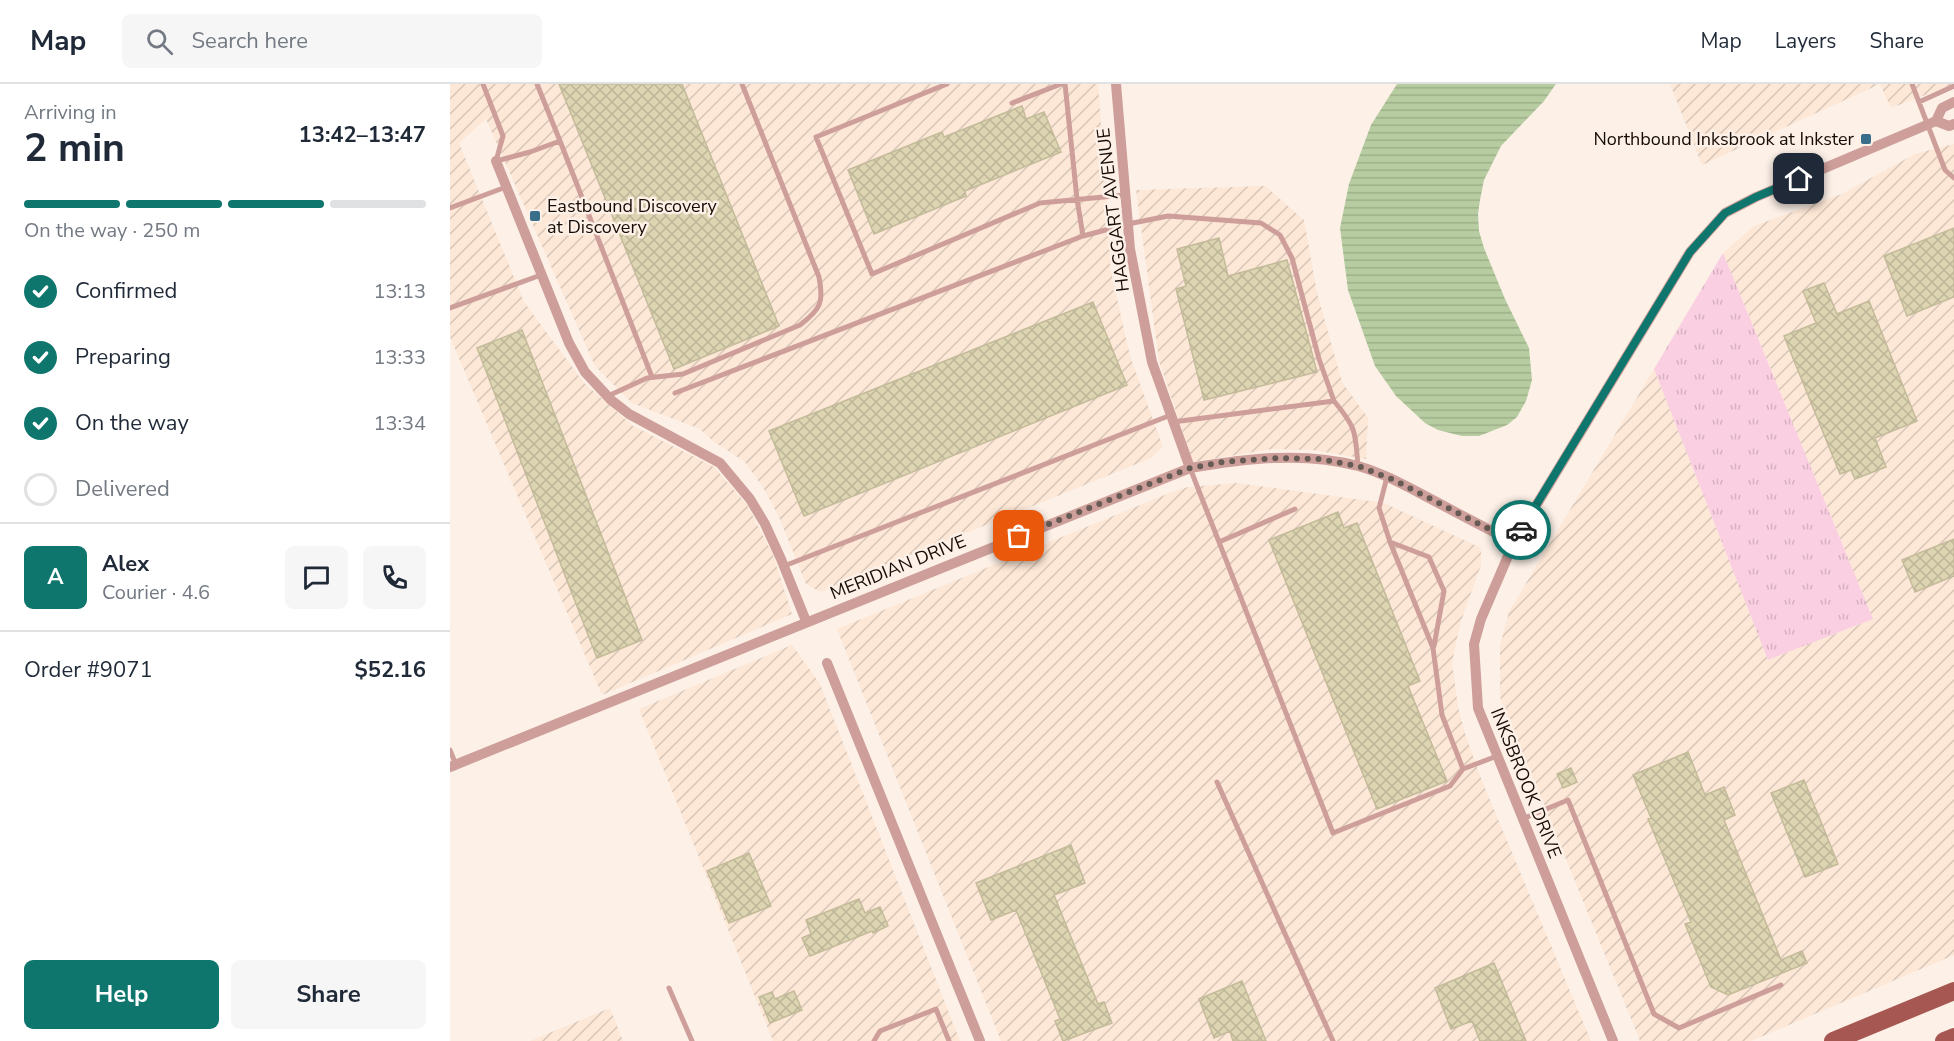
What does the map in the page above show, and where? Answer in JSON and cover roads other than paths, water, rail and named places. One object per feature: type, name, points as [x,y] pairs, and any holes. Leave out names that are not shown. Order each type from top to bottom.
[{"type":"main road","points":[[1833,1041],[1858,1036],[1954,992]]},
{"type":"main road","points":[[1944,1041],[1954,1037]]},
{"type":"street","name":"HAGGART AVENUE","points":[[1116,84],[1130,249],[1152,362],[1190,468]]},
{"type":"street","name":"INKSBROOK DRIVE","points":[[1932,123],[1942,108],[1954,102]]},
{"type":"street","name":"INKSBROOK DRIVE","points":[[1613,1041],[1478,708],[1474,644],[1481,619],[1514,542],[1690,252],[1725,213],[1756,197],[1932,123],[1949,126],[1954,124]]},
{"type":"street","points":[[496,161],[569,343],[585,372],[629,414],[720,464],[750,499],[765,524],[806,621]]},
{"type":"street","name":"MERIDIAN DRIVE","points":[[453,766],[806,621],[1190,468],[1223,462],[1279,458],[1319,459],[1358,466],[1387,477],[1514,542]]},
{"type":"street","points":[[827,663],[980,1041]]},
{"type":"lane","points":[[483,84],[503,136],[496,161]]},
{"type":"lane","points":[[537,84],[652,377]]},
{"type":"lane","points":[[608,396],[652,377],[683,374],[801,325],[821,304],[819,277],[742,84]]},
{"type":"lane","points":[[947,84],[816,137],[872,274],[1040,203],[1125,195]]},
{"type":"lane","points":[[1012,103],[1063,84],[1083,236]]},
{"type":"lane","points":[[1912,84],[1919,102],[1932,123],[1945,170],[1954,178]]},
{"type":"lane","points":[[1919,102],[1954,86]]},
{"type":"lane","points":[[496,161],[560,141]]},
{"type":"lane","points":[[450,208],[506,187]]},
{"type":"lane","points":[[675,393],[1083,236],[1168,216],[1261,223],[1280,235],[1292,258],[1319,359],[1334,401],[1351,421],[1356,432],[1358,466]]},
{"type":"lane","points":[[450,309],[542,275]]},
{"type":"lane","points":[[784,566],[1172,418],[1334,401]]},
{"type":"lane","points":[[1190,468],[1333,832],[1450,786],[1463,769],[1497,756]]},
{"type":"lane","points":[[1387,477],[1378,508],[1433,648],[1442,715],[1463,769]]},
{"type":"lane","points":[[1219,542],[1295,509]]},
{"type":"lane","points":[[1390,542],[1429,557],[1444,591],[1433,648]]},
{"type":"lane","points":[[450,750],[453,766]]},
{"type":"lane","points":[[1217,782],[1334,1041]]},
{"type":"lane","points":[[1522,819],[1568,800],[1654,1014],[1679,1028],[1781,984]]},
{"type":"lane","points":[[669,987],[692,1041]]},
{"type":"lane","points":[[874,1041],[880,1031],[936,1009],[949,1041]]},
{"type":"place","name":"Northbound Inksbrook at Inkster","points":[[1866,139]]},
{"type":"place","name":"Eastbound Discovery at Discovery","points":[[535,216]]}]
